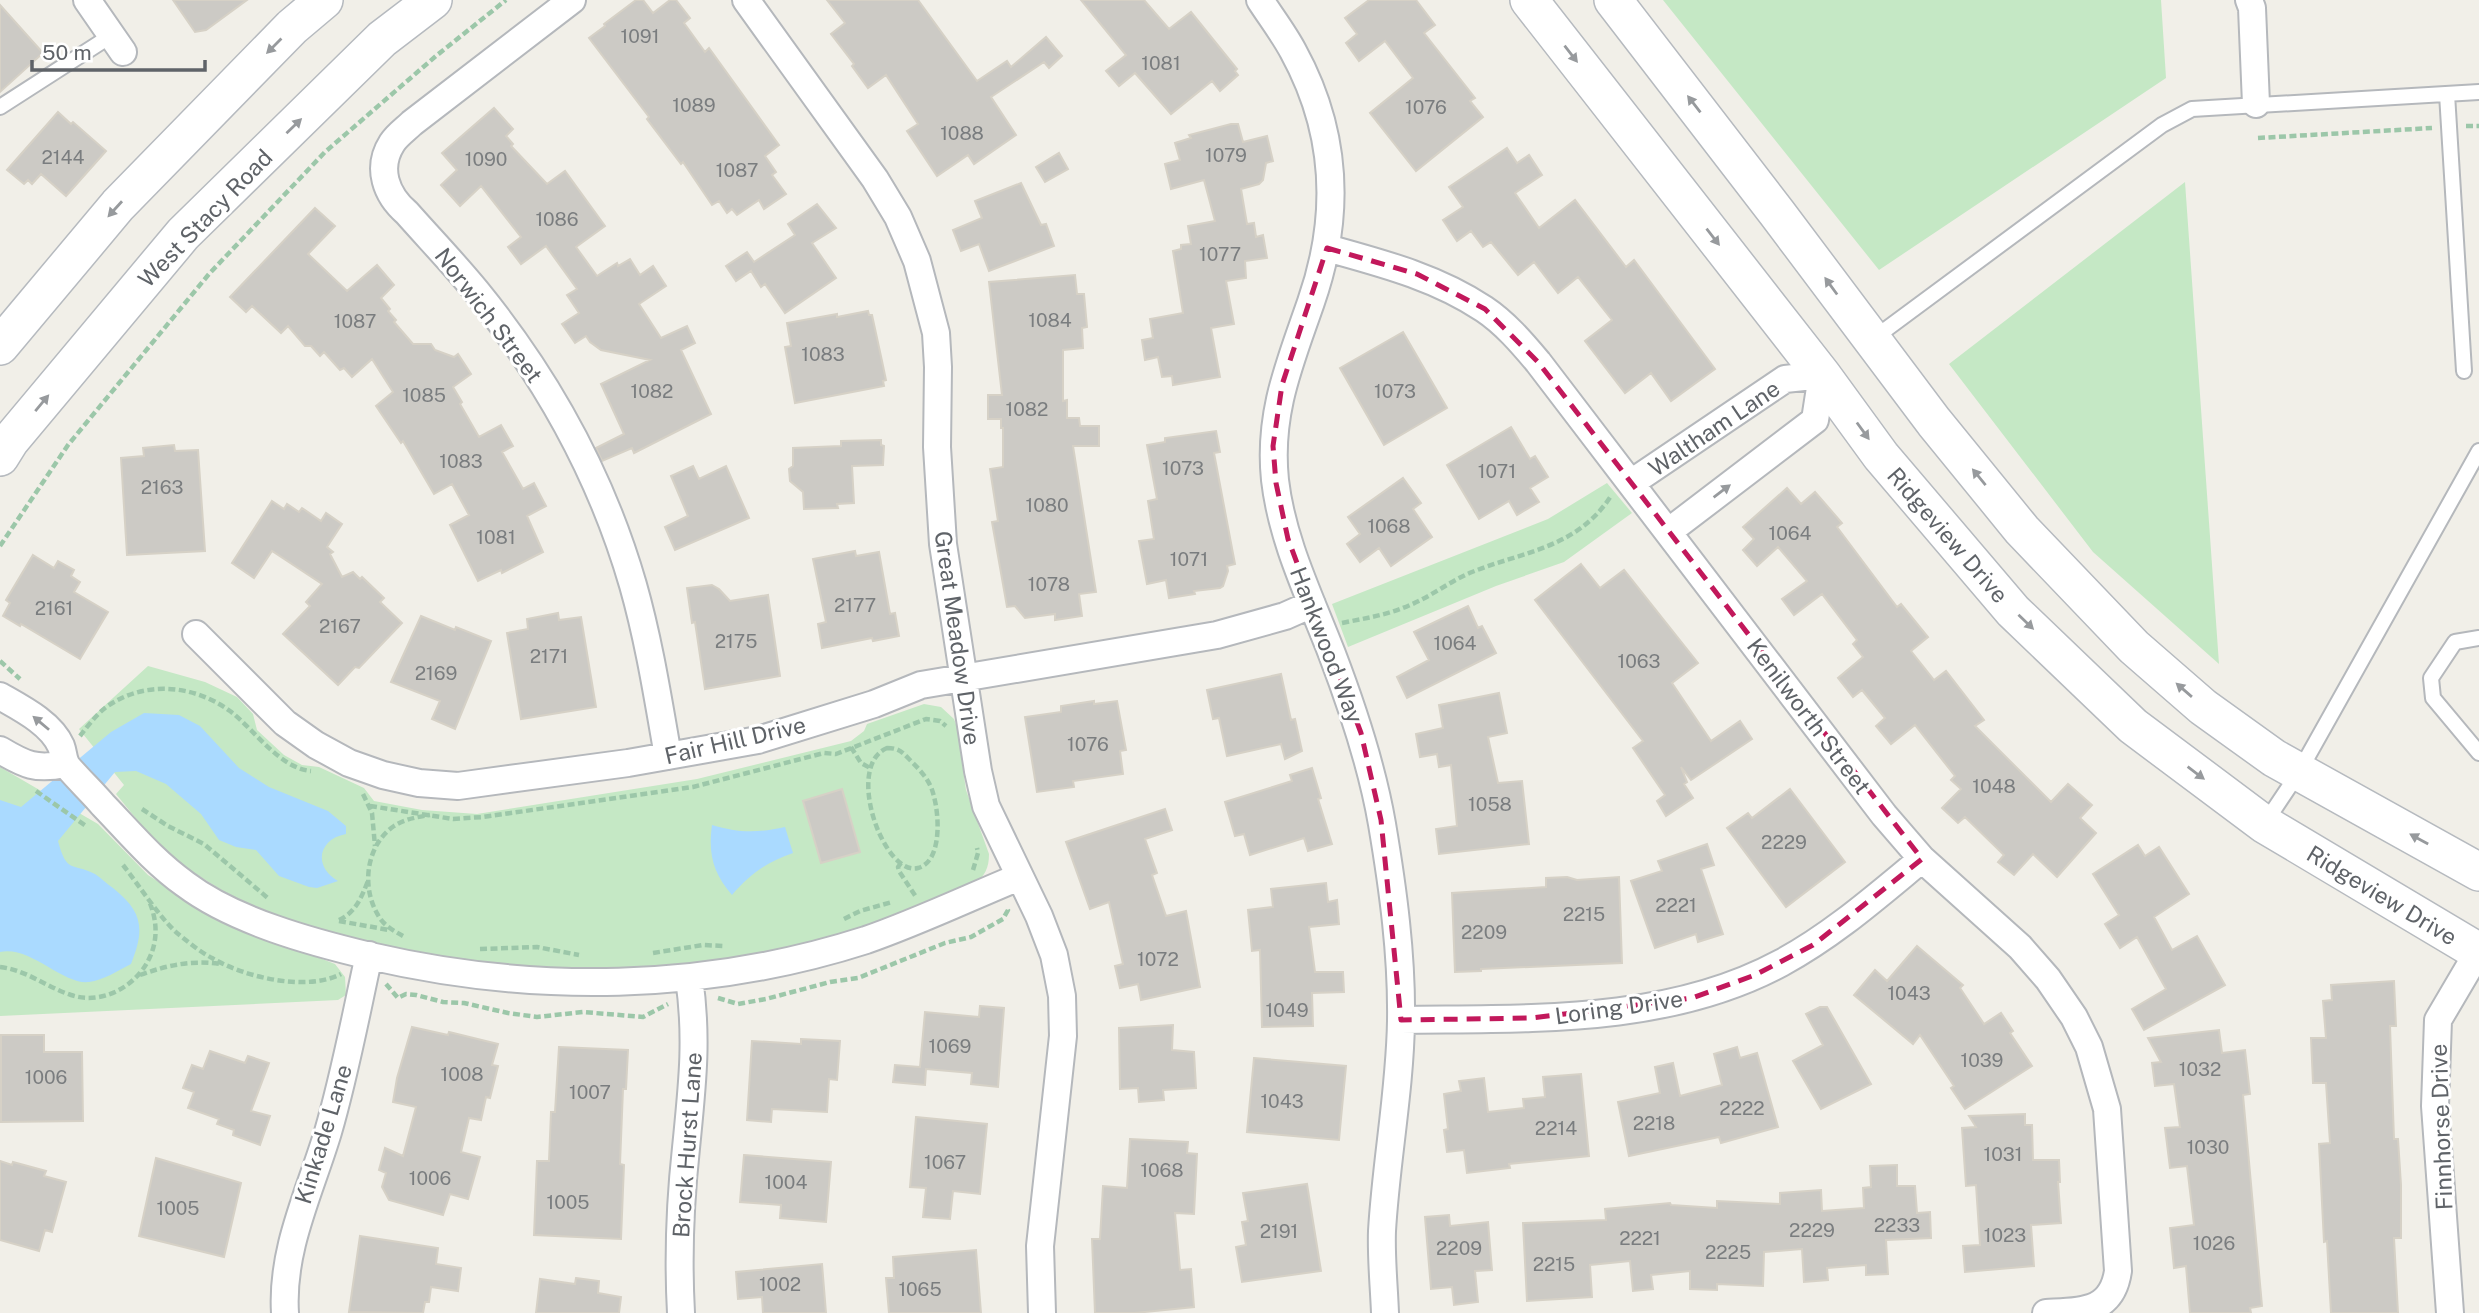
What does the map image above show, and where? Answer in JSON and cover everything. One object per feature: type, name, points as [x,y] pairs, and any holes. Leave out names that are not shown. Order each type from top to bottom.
[{"type":"main road","points":[[0,346],[118,205],[292,27],[324,0]]},
{"type":"main road","name":"West Stacy Road","points":[[0,457],[10,441],[183,234],[382,39],[433,0]]},
{"type":"main road","name":"Ridgeview Drive","points":[[1529,0],[1822,376],[1881,456],[2013,611],[2133,726],[2264,824],[2478,952]]},
{"type":"main road","points":[[1613,0],[1934,422],[2022,530],[2134,648],[2203,707],[2274,758],[2479,872]]},
{"type":"main road","points":[[1822,376],[1871,341]]},
{"type":"street","points":[[87,0],[117,44]]},
{"type":"street","name":"Norwich Street","points":[[572,0],[412,122],[393,141],[386,156],[384,172],[387,188],[394,202],[407,213],[476,291],[528,361],[585,458],[633,584],[650,654],[668,756]]},
{"type":"street","name":"Great Meadow Drive","points":[[746,0],[875,179],[898,217],[917,261],[936,333],[938,488],[943,544],[978,771],[986,806],[1040,916],[1054,954],[1062,996],[1063,1036],[1040,1246],[1042,1313]]},
{"type":"street","name":"Hankwood Way","points":[[1260,0],[1292,49],[1310,85],[1323,128],[1330,170],[1331,210],[1327,248],[1312,301],[1282,385],[1273,446],[1280,510],[1287,539],[1361,733],[1381,820],[1394,903],[1401,1020],[1397,1095],[1382,1233],[1385,1313]]},
{"type":"street","points":[[2249,0],[2252,8],[2256,104]]},
{"type":"street","name":"Kenilworth Street","points":[[1327,248],[1417,274],[1485,309],[1514,335],[1538,362],[1884,815],[1922,859],[2035,963],[2062,997],[2089,1047],[2107,1108],[2118,1270],[2116,1282],[2108,1297],[2094,1308],[2046,1313]]},
{"type":"street","name":"Waltham Lane","points":[[1628,479],[1785,379],[1822,376],[1815,420],[1668,532]]},
{"type":"street","name":"Fair Hill Drive","points":[[196,634],[285,723],[316,746],[349,763],[383,775],[419,783],[458,786],[668,756],[758,740],[874,704],[921,685],[1316,616]]},
{"type":"street","points":[[0,696],[24,710],[51,732],[61,746],[65,764],[128,835],[187,886],[230,911],[331,947],[367,966],[410,965],[530,981],[633,983],[736,972],[865,940],[917,921],[1019,877]]},
{"type":"street","points":[[0,750],[26,765],[45,768],[65,764]]},
{"type":"street","name":"Loring Drive","points":[[1401,1020],[1555,1017],[1650,1007],[1692,998],[1755,975],[1813,944],[1843,924],[1922,859]]},
{"type":"street","name":"Finnhorse Drive","points":[[2450,1313],[2435,1106],[2438,1020],[2478,952]]},
{"type":"street","name":"Kinkade Lane","points":[[285,1313],[291,1248],[299,1213],[328,1132],[367,966]]},
{"type":"street","name":"Brock Hurst Lane","points":[[681,1313],[681,1204],[695,1055],[694,1014],[689,978]]},
{"type":"lane","points":[[0,107],[117,44]]},
{"type":"lane","points":[[1871,341],[2162,125],[2192,109],[2479,92]]},
{"type":"lane","points":[[2446,94],[2464,371]]},
{"type":"lane","points":[[2264,824],[2299,772],[2479,452]]},
{"type":"lane","points":[[2479,638],[2455,642],[2431,678],[2433,698],[2479,753]]},
{"type":"path","points":[[0,546],[68,445],[209,274],[326,152],[436,56],[506,0]]},
{"type":"path","points":[[2259,138],[2479,125]]},
{"type":"path","points":[[1316,616],[1388,614],[1413,604],[1472,572],[1552,546],[1583,527],[1628,479]]},
{"type":"path","points":[[79,737],[104,708],[134,692],[168,687],[201,694],[230,711],[269,748],[300,770],[316,771]]},
{"type":"path","points":[[370,806],[453,820],[483,817],[693,786],[824,753],[836,754],[926,719],[940,721],[950,732]]},
{"type":"path","points":[[851,747],[861,763],[872,769]]},
{"type":"path","points":[[898,749],[930,785],[936,801],[938,826],[930,858],[923,866],[906,867],[881,839],[872,819],[868,798],[872,769],[875,758],[883,750],[898,749]]},
{"type":"path","points":[[29,787],[85,824]]},
{"type":"path","points":[[360,792],[372,813],[375,848]]},
{"type":"path","points":[[136,805],[168,826],[204,844],[277,905]]},
{"type":"path","points":[[409,939],[392,930],[378,916],[368,880],[369,859],[393,827],[410,818],[430,815]]},
{"type":"path","points":[[970,874],[978,853],[976,845]]},
{"type":"path","points":[[901,863],[899,871],[916,897]]},
{"type":"path","points":[[368,880],[359,902],[348,915],[337,921],[392,930]]},
{"type":"path","points":[[0,967],[26,973],[73,996],[96,998],[118,991],[139,975],[150,960],[156,938],[155,915],[146,894],[175,931],[212,959],[256,975],[294,982],[326,979],[367,966]]},
{"type":"path","points":[[905,899],[924,894]]},
{"type":"path","points":[[842,920],[860,911],[894,901]]},
{"type":"path","points":[[648,954],[703,945],[728,946]]},
{"type":"path","points":[[474,949],[537,947],[590,958]]},
{"type":"path","points":[[139,975],[168,964],[200,961],[231,966]]},
{"type":"highlighted area","points":[[1327,248],[1417,274],[1485,309],[1538,362],[1922,859],[1813,945],[1755,975],[1692,998],[1532,1018],[1401,1020],[1381,820],[1361,733],[1288,539],[1276,483],[1273,446],[1282,385]]},
{"type":"green space","points":[[1663,0],[2161,0],[2166,78],[1879,270]]},
{"type":"green space","points":[[2185,182],[2219,664],[2093,552],[1949,364]]},
{"type":"green space","points":[[1607,483],[1632,513],[1564,562],[1496,586],[1348,647],[1332,604],[1548,519]]},
{"type":"green space","points":[[148,666],[205,682],[237,697],[253,714],[257,730],[284,755],[302,765],[319,767],[364,788],[374,801],[422,810],[477,814],[697,779],[851,741],[864,731],[867,724],[924,704],[941,707],[954,719],[957,727],[966,790],[989,854],[988,863],[984,875],[974,884],[851,932],[763,953],[653,968],[546,970],[431,956],[334,935],[259,909],[188,869],[154,841],[116,794],[124,785],[79,729]]},
{"type":"green space","points":[[0,767],[98,824],[148,875],[212,916],[335,964],[345,977],[346,995],[338,1000],[0,1016]]},
{"type":"water","points":[[144,713],[179,715],[200,726],[239,768],[269,787],[328,811],[346,826],[346,834],[329,841],[322,854],[325,868],[338,881],[317,888],[279,876],[256,850],[236,847],[219,840],[201,814],[166,784],[136,771],[115,772],[58,841],[67,863],[97,876],[123,897],[136,913],[139,931],[131,964],[89,982],[68,978],[23,954],[0,952],[0,800],[21,807],[111,732]]},
{"type":"water","points":[[712,825],[748,831],[785,827],[793,853],[760,870],[732,895],[720,879],[713,863]]},
{"type":"building","points":[[173,0],[247,0],[206,30],[195,32]]},
{"type":"building","points":[[636,0],[643,0],[653,13],[670,0],[676,0],[690,18],[684,23],[705,52],[709,48],[779,145],[765,156],[776,172],[772,175],[786,194],[764,209],[759,200],[737,215],[732,209],[727,213],[719,201],[712,205],[683,162],[681,164],[589,38]]},
{"type":"building","points":[[827,0],[918,0],[977,81],[1007,61],[1011,67],[1046,37],[1062,56],[1049,68],[1044,62],[991,97],[1016,135],[974,164],[968,155],[937,176],[907,131],[918,124],[886,75],[868,88],[831,34],[845,23]]},
{"type":"building","points":[[1081,0],[1144,0],[1169,29],[1191,12],[1237,69],[1235,71],[1238,75],[1220,91],[1212,81],[1171,114],[1135,73],[1119,86],[1106,71],[1126,55]]},
{"type":"building","points":[[1369,0],[1416,0],[1435,25],[1424,33],[1475,98],[1470,101],[1483,117],[1416,171],[1370,113],[1413,78],[1385,41],[1359,61],[1346,43],[1357,34],[1345,18]]},
{"type":"building","points":[[0,5],[43,53],[0,92]]},
{"type":"building","points":[[494,108],[513,129],[506,136],[513,144],[511,146],[547,184],[565,171],[605,226],[576,247],[597,276],[617,263],[618,266],[630,259],[640,275],[653,266],[666,286],[639,304],[661,338],[687,326],[695,343],[681,350],[711,414],[634,453],[632,448],[602,461],[596,448],[624,434],[601,384],[650,360],[601,350],[586,336],[575,343],[562,324],[579,313],[567,295],[577,289],[546,246],[521,264],[508,247],[521,237],[481,186],[460,206],[441,185],[457,170],[442,153]]},
{"type":"building","points":[[58,112],[106,151],[66,196],[41,174],[32,184],[28,180],[24,184],[7,170]]},
{"type":"building","points":[[1238,124],[1243,142],[1267,136],[1273,161],[1266,163],[1263,180],[1259,184],[1241,189],[1247,224],[1254,223],[1256,237],[1263,235],[1267,258],[1245,261],[1246,278],[1226,281],[1234,324],[1211,328],[1220,377],[1173,385],[1172,376],[1162,377],[1158,357],[1145,360],[1142,340],[1153,338],[1150,319],[1183,313],[1173,251],[1181,249],[1181,245],[1191,244],[1188,226],[1215,221],[1204,180],[1171,189],[1165,164],[1180,160],[1175,143],[1191,138],[1189,135]]},
{"type":"building","points":[[1507,148],[1517,163],[1529,155],[1542,175],[1515,193],[1539,228],[1575,200],[1626,267],[1634,260],[1715,369],[1671,401],[1651,373],[1625,393],[1585,341],[1612,320],[1578,277],[1558,293],[1534,262],[1518,275],[1491,242],[1483,247],[1471,231],[1457,241],[1443,220],[1463,207],[1449,187]]},
{"type":"building","points":[[1059,153],[1068,169],[1045,182],[1036,167]]},
{"type":"building","points":[[1021,183],[1041,225],[1046,224],[1054,246],[989,271],[979,244],[961,251],[953,230],[982,218],[975,201]]},
{"type":"building","points":[[817,204],[836,228],[812,243],[836,278],[785,313],[765,284],[761,287],[751,271],[736,281],[726,266],[747,252],[754,262],[795,235],[788,224]]},
{"type":"building","points":[[315,208],[335,226],[308,254],[347,291],[377,265],[394,285],[381,298],[396,320],[394,322],[413,344],[431,344],[435,350],[454,357],[458,354],[471,374],[453,387],[479,437],[501,425],[513,446],[502,452],[523,489],[534,483],[546,506],[527,516],[543,552],[502,573],[501,570],[478,581],[450,525],[469,515],[452,484],[434,494],[403,441],[401,443],[376,406],[393,392],[372,359],[352,377],[344,368],[340,370],[324,352],[320,356],[311,346],[305,346],[288,326],[281,333],[252,306],[246,312],[230,297]]},
{"type":"building","points":[[1075,275],[1077,294],[1084,294],[1087,327],[1082,328],[1083,348],[1063,350],[1063,401],[1067,400],[1067,418],[1079,418],[1080,426],[1099,426],[1099,446],[1073,446],[1096,592],[1079,594],[1082,616],[1055,620],[1055,614],[1025,618],[1015,606],[1007,607],[992,522],[998,521],[990,469],[1003,467],[1003,428],[1001,419],[988,419],[988,395],[1002,395],[989,282]]},
{"type":"building","points":[[868,311],[869,315],[872,315],[882,361],[886,380],[883,381],[884,386],[795,403],[785,347],[791,346],[787,323]]},
{"type":"building","points":[[1403,332],[1447,408],[1384,445],[1340,368]]},
{"type":"building","points":[[1511,427],[1530,459],[1535,456],[1548,477],[1530,488],[1539,502],[1517,515],[1509,501],[1479,519],[1447,465]]},
{"type":"building","points":[[1216,431],[1220,452],[1214,453],[1235,564],[1227,566],[1228,571],[1220,588],[1169,598],[1166,580],[1147,584],[1139,541],[1154,539],[1148,501],[1157,499],[1147,445],[1165,442],[1165,438]]},
{"type":"building","points":[[881,440],[881,445],[884,446],[883,465],[852,466],[854,503],[837,504],[838,508],[804,509],[803,492],[790,481],[793,448],[841,446],[841,441]]},
{"type":"building","points":[[174,445],[175,451],[198,450],[205,551],[127,555],[121,458],[144,456],[143,448]]},
{"type":"building","points":[[693,466],[699,479],[726,466],[749,518],[675,550],[665,527],[688,516],[671,476]]},
{"type":"building","points":[[1403,478],[1421,503],[1413,509],[1432,537],[1391,566],[1379,548],[1360,562],[1347,544],[1360,534],[1348,517]]},
{"type":"building","points":[[1787,488],[1801,504],[1815,492],[1842,523],[1837,527],[1897,607],[1901,604],[1928,637],[1911,651],[1934,680],[1946,671],[1984,720],[1975,726],[2051,802],[2068,784],[2092,805],[2080,818],[2096,833],[2057,877],[2033,854],[2014,875],[1998,862],[2004,855],[1965,817],[1958,823],[1942,808],[1961,789],[1951,780],[1955,776],[1915,725],[1891,744],[1876,726],[1885,718],[1862,690],[1853,697],[1838,678],[1863,657],[1853,644],[1857,640],[1822,594],[1794,615],[1782,599],[1807,581],[1778,547],[1757,566],[1743,550],[1754,539],[1743,527]]},
{"type":"building","points":[[272,501],[284,509],[287,504],[299,512],[302,508],[321,521],[326,513],[342,524],[327,547],[333,552],[330,554],[342,577],[353,572],[360,579],[362,577],[384,598],[380,602],[402,623],[359,668],[355,667],[338,685],[283,634],[310,606],[306,602],[322,584],[272,551],[254,578],[232,563]]},
{"type":"building","points":[[855,551],[856,556],[879,552],[890,614],[895,613],[899,636],[873,641],[872,638],[822,648],[818,624],[826,622],[813,559]]},
{"type":"building","points":[[33,555],[54,568],[58,561],[74,570],[71,576],[80,582],[74,592],[108,612],[80,659],[3,616],[10,603],[6,600]]},
{"type":"building","points":[[1581,564],[1600,588],[1624,570],[1698,663],[1672,683],[1711,741],[1740,721],[1752,739],[1691,780],[1681,767],[1687,782],[1684,784],[1693,798],[1666,816],[1657,801],[1665,795],[1633,748],[1643,741],[1535,600]]},
{"type":"building","points":[[712,585],[730,601],[768,595],[780,676],[705,689],[687,588]]},
{"type":"building","points":[[1468,606],[1478,628],[1482,626],[1496,653],[1407,698],[1397,677],[1429,660],[1414,632]]},
{"type":"building","points":[[558,613],[559,620],[581,617],[596,707],[521,719],[507,633],[528,629],[527,619]]},
{"type":"building","points":[[421,616],[491,641],[455,729],[432,719],[440,701],[391,682]]},
{"type":"building","points":[[1281,674],[1291,720],[1295,719],[1302,751],[1285,759],[1281,744],[1227,756],[1219,718],[1213,719],[1207,690]]},
{"type":"building","points":[[1499,693],[1507,733],[1488,737],[1498,783],[1522,781],[1529,844],[1439,854],[1436,829],[1457,826],[1451,765],[1439,767],[1437,754],[1420,757],[1416,734],[1443,728],[1439,705]]},
{"type":"building","points":[[1094,701],[1094,704],[1117,701],[1126,750],[1120,751],[1123,774],[1073,781],[1074,787],[1037,792],[1025,717],[1061,712],[1061,706]]},
{"type":"building","points":[[1312,768],[1332,844],[1308,851],[1304,838],[1250,855],[1244,834],[1235,836],[1225,802],[1292,781],[1290,775]]},
{"type":"building","points":[[842,789],[860,852],[821,863],[803,801]]},
{"type":"building","points":[[1790,789],[1845,862],[1786,907],[1727,828],[1748,813],[1752,818]]},
{"type":"building","points":[[1165,809],[1172,830],[1145,839],[1157,873],[1152,875],[1166,916],[1186,911],[1200,987],[1141,1000],[1138,984],[1120,988],[1115,966],[1123,964],[1109,902],[1090,909],[1066,842]]},
{"type":"building","points":[[1707,844],[1714,865],[1701,869],[1723,934],[1698,942],[1696,934],[1655,948],[1631,881],[1662,871],[1658,861]]},
{"type":"building","points":[[2138,845],[2145,856],[2159,847],[2189,894],[2154,917],[2172,950],[2197,936],[2225,985],[2144,1030],[2132,1009],[2166,989],[2137,937],[2120,948],[2105,924],[2119,915],[2093,874]]},
{"type":"building","points":[[1567,877],[1577,880],[1619,877],[1622,963],[1455,972],[1452,893],[1546,887],[1546,878]]},
{"type":"building","points":[[1326,883],[1328,902],[1337,900],[1339,924],[1309,927],[1315,972],[1343,972],[1344,992],[1312,993],[1313,1026],[1262,1027],[1260,950],[1252,951],[1248,910],[1273,907],[1271,889]]},
{"type":"building","points":[[1917,946],[1963,985],[1960,988],[1984,1024],[2001,1013],[2013,1031],[2010,1033],[2032,1066],[1965,1109],[1951,1088],[1954,1086],[1920,1035],[1913,1044],[1854,995],[1875,970],[1887,981]]},
{"type":"building","points":[[2394,981],[2396,1026],[2390,1026],[2394,1139],[2398,1139],[2401,1185],[2401,1238],[2394,1238],[2398,1313],[2331,1313],[2319,1144],[2330,1143],[2326,1083],[2313,1083],[2311,1038],[2326,1038],[2323,1001],[2332,1000],[2331,985]]},
{"type":"building","points":[[980,1006],[1004,1008],[998,1087],[971,1084],[972,1073],[926,1069],[925,1085],[893,1082],[895,1065],[920,1067],[925,1012],[979,1017]]},
{"type":"building","points":[[1820,1007],[1827,1007],[1871,1084],[1821,1109],[1793,1061],[1823,1045],[1806,1014]]},
{"type":"building","points":[[1173,1025],[1172,1050],[1194,1052],[1196,1088],[1163,1090],[1164,1100],[1139,1102],[1138,1088],[1120,1089],[1119,1028]]},
{"type":"building","points":[[412,1027],[448,1035],[449,1032],[498,1044],[492,1065],[498,1066],[490,1098],[486,1097],[481,1120],[469,1118],[461,1152],[480,1157],[468,1199],[450,1194],[443,1215],[389,1200],[382,1187],[386,1173],[379,1170],[385,1148],[403,1156],[416,1107],[393,1102]]},
{"type":"building","points":[[2219,1030],[2222,1053],[2245,1050],[2250,1094],[2243,1095],[2262,1306],[2250,1308],[2251,1313],[2190,1313],[2186,1266],[2174,1268],[2170,1228],[2194,1225],[2187,1166],[2170,1168],[2165,1128],[2180,1127],[2174,1084],[2155,1086],[2152,1063],[2161,1062],[2148,1038]]},
{"type":"building","points":[[1,1035],[44,1035],[44,1052],[82,1052],[83,1121],[1,1122]]},
{"type":"building","points":[[801,1039],[840,1041],[837,1080],[829,1079],[827,1112],[772,1109],[771,1122],[747,1120],[752,1041],[801,1044]]},
{"type":"building","points":[[559,1047],[628,1050],[626,1089],[623,1089],[620,1164],[624,1165],[621,1239],[534,1235],[537,1161],[549,1161],[551,1112],[555,1112]]},
{"type":"building","points":[[1737,1047],[1740,1058],[1757,1053],[1778,1127],[1721,1143],[1719,1137],[1629,1156],[1618,1102],[1660,1093],[1655,1067],[1673,1063],[1680,1096],[1722,1085],[1714,1054]]},
{"type":"building","points":[[210,1051],[245,1063],[248,1056],[269,1063],[251,1111],[270,1116],[260,1145],[233,1135],[234,1130],[217,1124],[219,1119],[188,1108],[194,1092],[183,1088],[192,1065],[203,1069]]},
{"type":"building","points":[[1254,1058],[1346,1066],[1339,1140],[1247,1132]]},
{"type":"building","points":[[1581,1074],[1589,1156],[1509,1164],[1510,1168],[1467,1173],[1464,1150],[1447,1152],[1444,1130],[1448,1129],[1444,1094],[1461,1091],[1459,1081],[1484,1078],[1488,1112],[1524,1108],[1523,1099],[1545,1097],[1543,1077]]},
{"type":"building","points":[[2025,1114],[2025,1125],[2032,1125],[2033,1160],[2059,1160],[2061,1223],[2031,1225],[2034,1266],[1965,1272],[1963,1246],[1980,1245],[1976,1185],[1966,1186],[1962,1128],[1976,1127],[1969,1116]]},
{"type":"building","points":[[916,1117],[987,1124],[980,1194],[953,1191],[950,1219],[923,1217],[926,1188],[910,1187]]},
{"type":"building","points":[[1130,1139],[1188,1142],[1187,1153],[1197,1154],[1194,1214],[1175,1213],[1180,1270],[1191,1269],[1194,1307],[1135,1313],[1095,1313],[1092,1239],[1100,1239],[1103,1186],[1127,1188]]},
{"type":"building","points":[[744,1155],[831,1162],[826,1222],[780,1218],[781,1205],[740,1202]]},
{"type":"building","points":[[156,1158],[241,1183],[224,1257],[139,1236]]},
{"type":"building","points":[[0,1161],[46,1171],[44,1176],[66,1182],[52,1232],[45,1230],[39,1251],[0,1240]]},
{"type":"building","points":[[1897,1165],[1897,1186],[1915,1186],[1917,1213],[1930,1212],[1931,1238],[1886,1240],[1888,1274],[1866,1275],[1866,1265],[1827,1268],[1828,1280],[1804,1282],[1802,1249],[1764,1252],[1763,1286],[1717,1284],[1717,1290],[1690,1289],[1690,1271],[1651,1275],[1653,1289],[1633,1291],[1630,1261],[1590,1265],[1592,1297],[1527,1301],[1523,1223],[1606,1220],[1605,1209],[1670,1203],[1717,1208],[1717,1201],[1780,1204],[1780,1193],[1821,1190],[1822,1211],[1864,1208],[1863,1188],[1871,1187],[1870,1166]]},
{"type":"building","points":[[1307,1184],[1321,1271],[1242,1282],[1236,1247],[1246,1245],[1242,1222],[1248,1221],[1243,1193]]},
{"type":"building","points":[[1449,1215],[1450,1226],[1488,1222],[1492,1270],[1475,1271],[1478,1302],[1454,1305],[1452,1287],[1431,1289],[1425,1217]]},
{"type":"building","points":[[360,1236],[438,1248],[436,1264],[461,1268],[458,1291],[431,1287],[429,1302],[425,1302],[423,1313],[349,1312]]},
{"type":"building","points":[[976,1250],[981,1313],[889,1313],[886,1278],[894,1278],[893,1257]]},
{"type":"building","points":[[822,1264],[826,1313],[763,1313],[762,1297],[738,1299],[736,1272]]},
{"type":"building","points":[[576,1278],[599,1281],[598,1293],[621,1297],[619,1313],[536,1313],[540,1279],[575,1284]]}]
